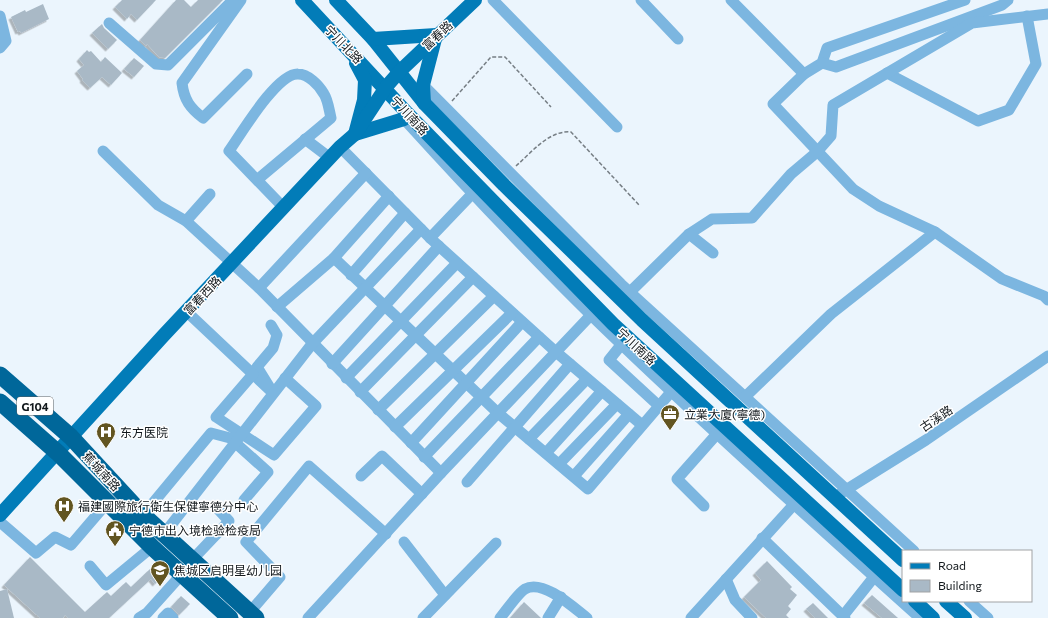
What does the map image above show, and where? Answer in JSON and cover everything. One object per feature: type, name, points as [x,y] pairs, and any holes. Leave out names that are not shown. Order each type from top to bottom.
[{"type":"highway","name":"蕉城南路","points":[[0,375],[70,437],[142,514],[253,615]]},
{"type":"highway","name":"蕉城南路","points":[[0,402],[58,453],[152,547],[229,618]]},
{"type":"main road","name":"宁川北路","points":[[302,0],[386,87]]},
{"type":"main road","name":"宁川北路","points":[[336,0],[373,39],[400,71]]},
{"type":"main road","name":"富春路","points":[[400,71],[474,0]]},
{"type":"main road","points":[[373,39],[436,35],[423,85],[424,103]]},
{"type":"main road","points":[[349,50],[365,80],[364,100],[355,134]]},
{"type":"main road","name":"富春西路","points":[[0,515],[186,311],[340,147],[355,134],[386,87],[400,71]]},
{"type":"main road","name":"宁川南路","points":[[400,71],[424,103],[642,320],[841,493],[902,559]]},
{"type":"main road","name":"宁川南路","points":[[386,87],[406,116],[613,324],[797,500],[902,589]]},
{"type":"main road","points":[[355,134],[406,116]]},
{"type":"main road","points":[[916,602],[934,618]]},
{"type":"main road","points":[[947,602],[964,618]]},
{"type":"street","points":[[109,23],[156,64],[168,65],[233,0]]},
{"type":"street","points":[[241,0],[182,83],[183,95],[191,108],[203,118],[247,74]]},
{"type":"street","points":[[494,0],[617,127]]},
{"type":"street","points":[[641,0],[678,39]]},
{"type":"street","points":[[731,0],[804,74]]},
{"type":"street","points":[[965,0],[827,48],[822,63],[804,74],[773,104],[853,189],[872,202],[935,232],[1002,279],[1044,296],[1048,300]]},
{"type":"street","points":[[822,63],[836,67],[1002,5],[1008,0]]},
{"type":"street","points":[[630,292],[689,234],[712,219],[752,218],[792,174],[817,152],[831,136],[833,105],[972,23],[1048,14]]},
{"type":"street","points":[[0,16],[6,40],[0,48]]},
{"type":"street","points":[[887,73],[978,121],[1009,110],[1036,64],[1027,16]]},
{"type":"street","points":[[913,18],[920,36]]},
{"type":"street","points":[[257,180],[331,118],[325,94],[310,78],[298,74],[290,76],[271,90],[229,151],[284,208]]},
{"type":"street","points":[[423,85],[445,109],[630,292],[745,397],[841,493],[913,550]]},
{"type":"street","points":[[406,116],[473,193],[591,315],[716,435],[797,500],[874,577],[920,618]]},
{"type":"street","points":[[305,139],[330,158]]},
{"type":"street","points":[[340,147],[430,238],[457,263],[556,352],[642,426]]},
{"type":"street","points":[[103,151],[158,205],[186,221],[259,288],[312,344],[441,473]]},
{"type":"street","points":[[259,288],[366,173]]},
{"type":"street","points":[[430,238],[473,193]]},
{"type":"street","points":[[186,221],[210,194]]},
{"type":"street","points":[[278,307],[334,258],[389,196]]},
{"type":"street","points":[[351,275],[405,213]]},
{"type":"street","points":[[164,534],[312,344],[421,229]]},
{"type":"street","points":[[745,397],[831,314],[935,232]]},
{"type":"street","points":[[689,234],[713,254]]},
{"type":"street","points":[[332,364],[439,246]]},
{"type":"street","points":[[334,258],[498,413],[588,489],[671,392]]},
{"type":"street","points":[[346,378],[457,263]]},
{"type":"street","points":[[360,392],[473,277]]},
{"type":"street","points":[[378,410],[494,296]]},
{"type":"street","points":[[186,311],[273,393]]},
{"type":"street","points":[[395,427],[512,312]]},
{"type":"street","points":[[308,618],[441,473],[591,315]]},
{"type":"street","points":[[411,443],[467,384],[522,322]]},
{"type":"street","points":[[272,325],[277,335],[273,348],[258,367],[273,393]]},
{"type":"street","points":[[424,457],[539,337]]},
{"type":"street","points":[[621,344],[609,360],[659,406]]},
{"type":"street","name":"古溪路","points":[[841,493],[926,440],[1048,356]]},
{"type":"street","points":[[467,482],[570,364]]},
{"type":"street","points":[[244,500],[268,472],[216,417],[253,374]]},
{"type":"street","points":[[142,514],[211,433],[238,439],[274,455],[316,406],[285,378]]},
{"type":"street","points":[[529,439],[587,379]]},
{"type":"street","points":[[546,453],[602,391]]},
{"type":"street","points":[[559,464],[617,404]]},
{"type":"street","points":[[574,476],[629,414]]},
{"type":"street","points":[[704,506],[678,479],[716,435]]},
{"type":"street","points":[[361,476],[382,456],[422,494]]},
{"type":"street","points":[[253,615],[280,576],[246,542],[309,466],[386,534]]},
{"type":"street","points":[[691,618],[797,500]]},
{"type":"street","points":[[0,522],[36,553],[55,537],[71,545],[107,503]]},
{"type":"street","points":[[192,560],[229,521],[217,508]]},
{"type":"street","points":[[762,538],[844,617],[874,577]]},
{"type":"street","points":[[404,542],[445,595]]},
{"type":"street","points":[[423,618],[496,543]]},
{"type":"street","points":[[90,566],[106,584],[152,547]]},
{"type":"street","points":[[140,618],[147,613],[182,574]]},
{"type":"street","points":[[726,579],[735,600],[752,618]]},
{"type":"street","points":[[500,618],[524,590],[537,587],[561,597],[587,618]]},
{"type":"street","points":[[548,618],[561,597]]},
{"type":"street","points":[[971,602],[988,618]]},
{"type":"street","points":[[163,618],[168,613],[173,618]]},
{"type":"path","points":[[445,109],[491,57],[505,56],[550,107]]},
{"type":"path","points":[[509,172],[546,139],[564,131],[571,132],[640,206]]},
{"type":"building","points":[[122,0],[156,0],[137,20],[131,14],[127,19],[115,7]]},
{"type":"building","points":[[176,0],[184,0],[191,7],[198,0],[223,0],[165,58],[159,57],[147,44],[146,46],[140,40]]},
{"type":"building","points":[[43,4],[49,19],[21,33],[20,31],[18,32],[11,17],[25,10],[26,12]]},
{"type":"building","points":[[102,24],[104,28],[117,40],[108,49],[92,33]]},
{"type":"building","points":[[87,50],[89,52],[91,51],[101,62],[105,57],[122,73],[111,85],[102,77],[90,88],[82,80],[83,79],[77,71],[84,65],[79,59]]},
{"type":"building","points":[[134,58],[144,66],[134,77],[124,69]]},
{"type":"building","points":[[30,557],[85,612],[107,592],[111,596],[126,582],[131,587],[150,569],[160,579],[155,584],[151,579],[109,618],[68,618],[65,615],[63,618],[40,618],[4,585]]},
{"type":"building","points":[[767,561],[792,587],[790,589],[797,595],[788,606],[791,609],[786,615],[789,618],[766,618],[744,597],[761,580],[755,573]]},
{"type":"building","points":[[7,589],[14,618],[0,618],[0,591]]},
{"type":"building","points":[[872,595],[898,618],[882,618],[864,603]]},
{"type":"building","points":[[181,596],[190,604],[179,615],[171,607]]},
{"type":"building","points":[[524,602],[541,618],[510,618]]},
{"type":"building","points":[[813,603],[828,618],[815,618],[806,609]]},
{"type":"place","name":"立業大廈(寧德)","points":[[670,431]]},
{"type":"place","name":"东方医院","points":[[106,449]]},
{"type":"place","name":"福建國際旅行衛生保健寧德分中心","points":[[64,523]]},
{"type":"place","name":"宁德市出入境检验检疫局","points":[[115,547]]},
{"type":"place","name":"焦城区启明星幼儿园","points":[[160,587]]}]
